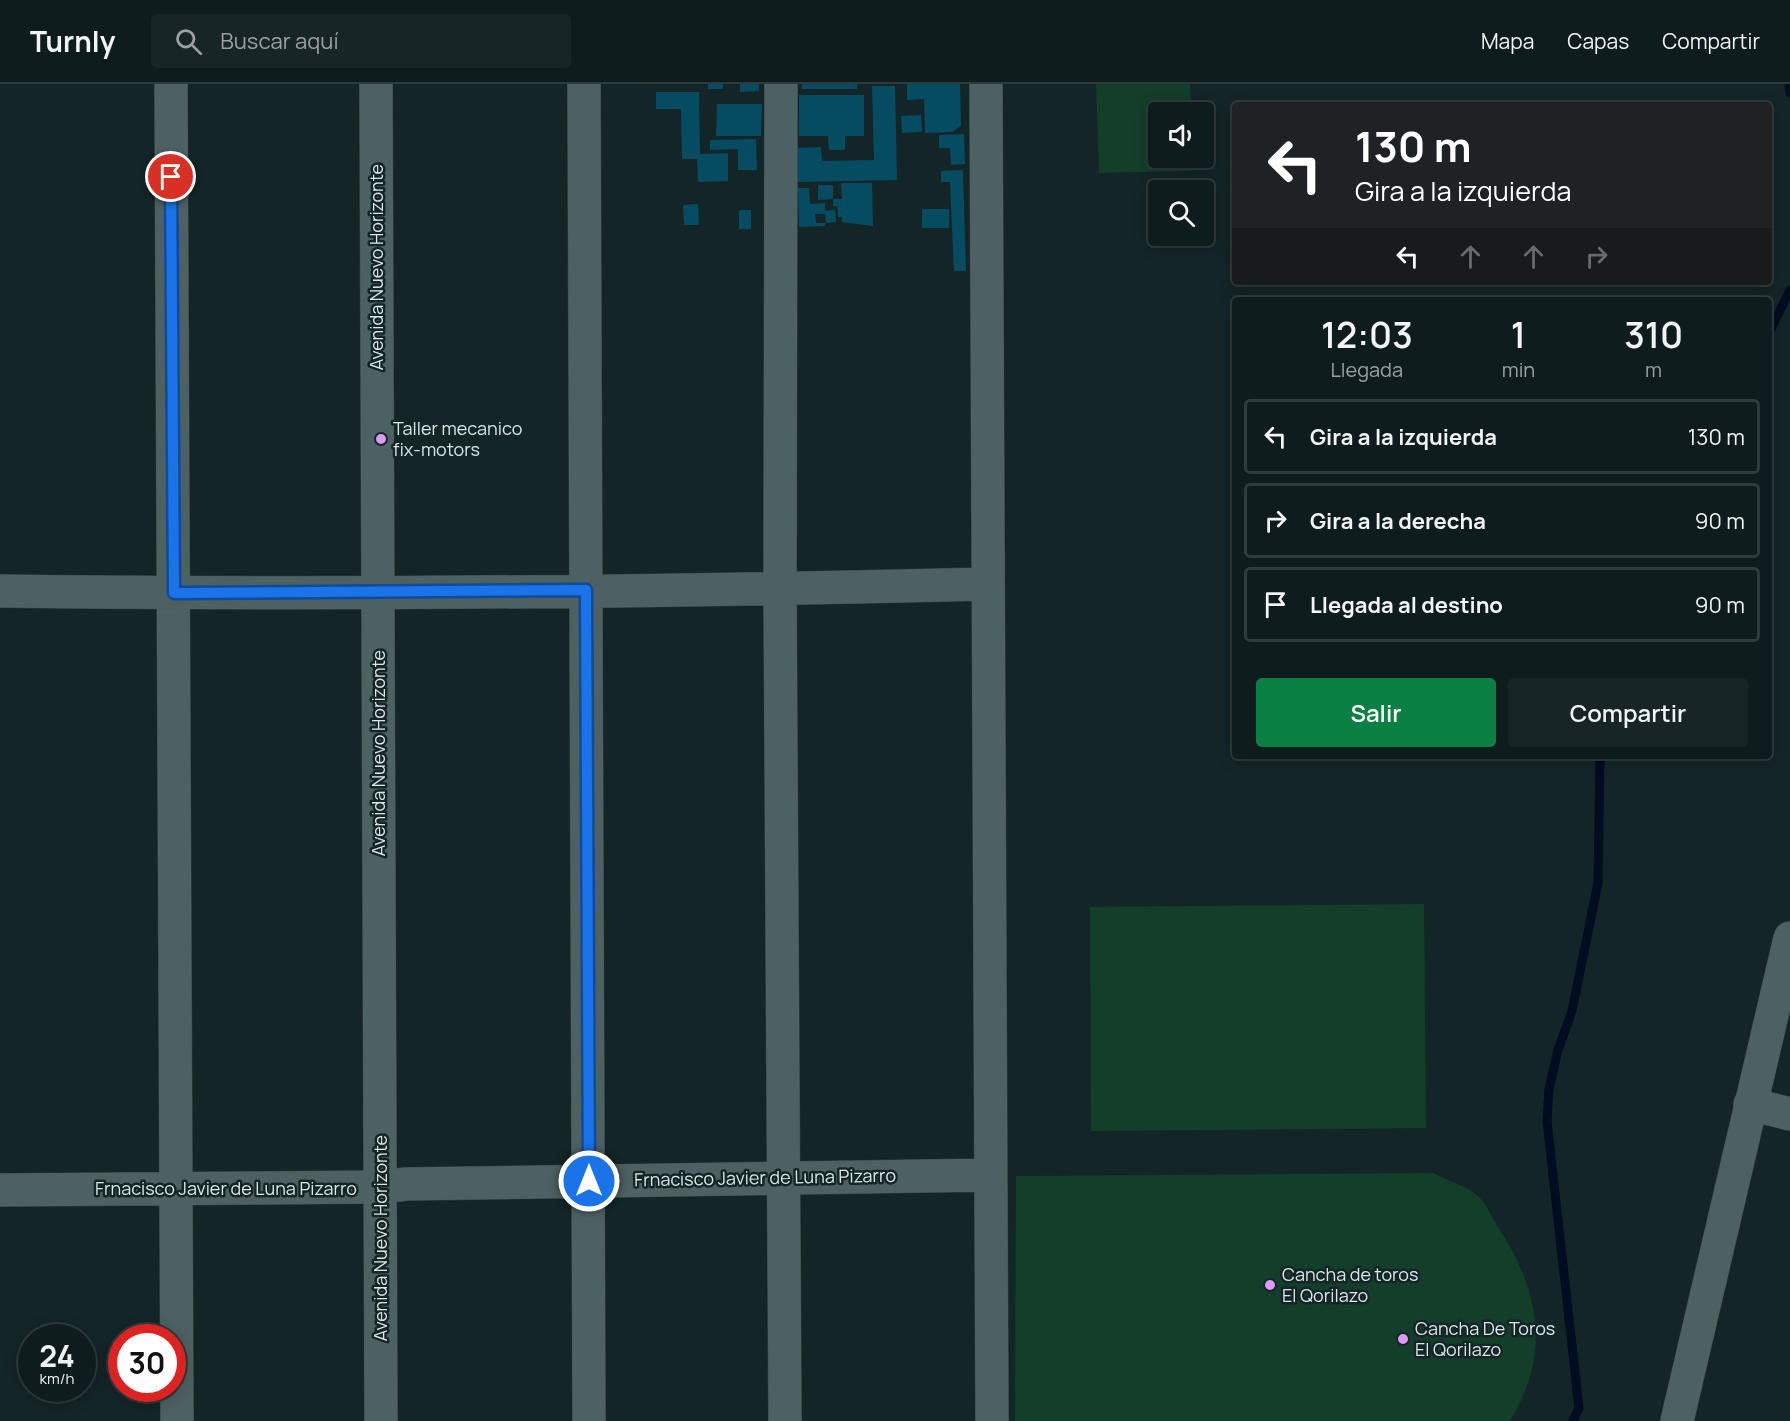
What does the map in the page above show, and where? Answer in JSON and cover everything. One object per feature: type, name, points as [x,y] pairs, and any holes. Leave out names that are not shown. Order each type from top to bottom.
[{"type":"street","points":[[171,84],[177,1421]]},
{"type":"street","name":"Avenida Nuevo Horizonte","points":[[376,84],[381,1421]]},
{"type":"street","points":[[584,84],[589,1421]]},
{"type":"street","points":[[781,84],[780,589],[785,1421]]},
{"type":"street","points":[[986,84],[992,1421]]},
{"type":"street","points":[[0,591],[174,593],[780,589],[988,584]]},
{"type":"street","points":[[1677,1421],[1790,938]]},
{"type":"street","points":[[1750,1104],[1790,1114]]},
{"type":"street","name":"Frnacisco Javier de Luna Pizarro","points":[[0,1190],[380,1187],[406,1184],[991,1175]]},
{"type":"green space","points":[[1096,84],[1190,84],[1191,102],[1148,102],[1148,168],[1193,168],[1193,171],[1099,173]]},
{"type":"green space","points":[[1424,904],[1426,1128],[1091,1131],[1090,907]]},
{"type":"green space","name":"Cancha de toros El Qorilazo","points":[[1433,1173],[1468,1189],[1481,1199],[1512,1251],[1531,1299],[1535,1323],[1535,1347],[1531,1371],[1523,1396],[1510,1421],[1015,1421],[1016,1176]]},
{"type":"building","points":[[708,84],[723,84],[723,89],[708,89]]},
{"type":"building","points":[[740,84],[759,84],[759,91],[740,92]]},
{"type":"building","points":[[802,84],[857,84],[857,89],[802,89]]},
{"type":"building","points":[[907,84],[960,84],[961,126],[952,132],[925,133],[924,99],[907,100]]},
{"type":"building","points":[[872,86],[895,86],[897,180],[797,182],[796,148],[821,147],[822,161],[874,160]]},
{"type":"building","points":[[656,92],[699,92],[700,154],[728,153],[728,181],[698,182],[697,159],[682,159],[681,109],[656,109]]},
{"type":"building","points":[[799,95],[864,95],[864,136],[845,136],[845,150],[829,150],[828,136],[799,136]]},
{"type":"building","points":[[717,104],[762,104],[761,136],[716,136]]},
{"type":"building","points":[[921,115],[922,132],[902,133],[901,116]]},
{"type":"building","points":[[964,134],[965,164],[951,165],[950,148],[939,148],[939,135]]},
{"type":"building","points":[[756,139],[757,170],[738,170],[738,149],[710,150],[710,140]]},
{"type":"building","points":[[963,170],[966,271],[954,271],[950,182],[941,182],[941,171]]},
{"type":"building","points":[[841,183],[872,183],[873,226],[842,222],[842,217],[838,217],[837,206],[833,206],[833,199],[842,199]]},
{"type":"building","points":[[818,185],[833,185],[833,199],[818,200]]},
{"type":"building","points":[[798,188],[809,188],[810,204],[825,203],[825,211],[835,210],[836,222],[826,223],[825,226],[799,227]],"holes":[[[815,214],[825,214],[826,223],[816,223]]]},
{"type":"building","points":[[698,204],[699,225],[684,225],[683,205]]},
{"type":"building","points":[[922,209],[949,209],[949,228],[922,228]]},
{"type":"building","points":[[739,210],[751,210],[751,229],[739,229]]},
{"type":"waterway","points":[[1789,84],[1790,93]]},
{"type":"waterway","points":[[1772,327],[1790,290]]},
{"type":"waterway","points":[[1573,1421],[1579,1408],[1547,1121],[1549,1089],[1558,1050],[1572,1011],[1598,883],[1600,759]]},
{"type":"place","name":"Taller mecanico fix-motors","points":[[381,439]]},
{"type":"place","name":"Cancha de toros El Qorilazo","points":[[1270,1285]]},
{"type":"place","name":"Cancha De Toros El Qorilazo","points":[[1403,1339]]},
{"type":"route","points":[[171,177],[174,593],[586,590],[589,1181]]}]
